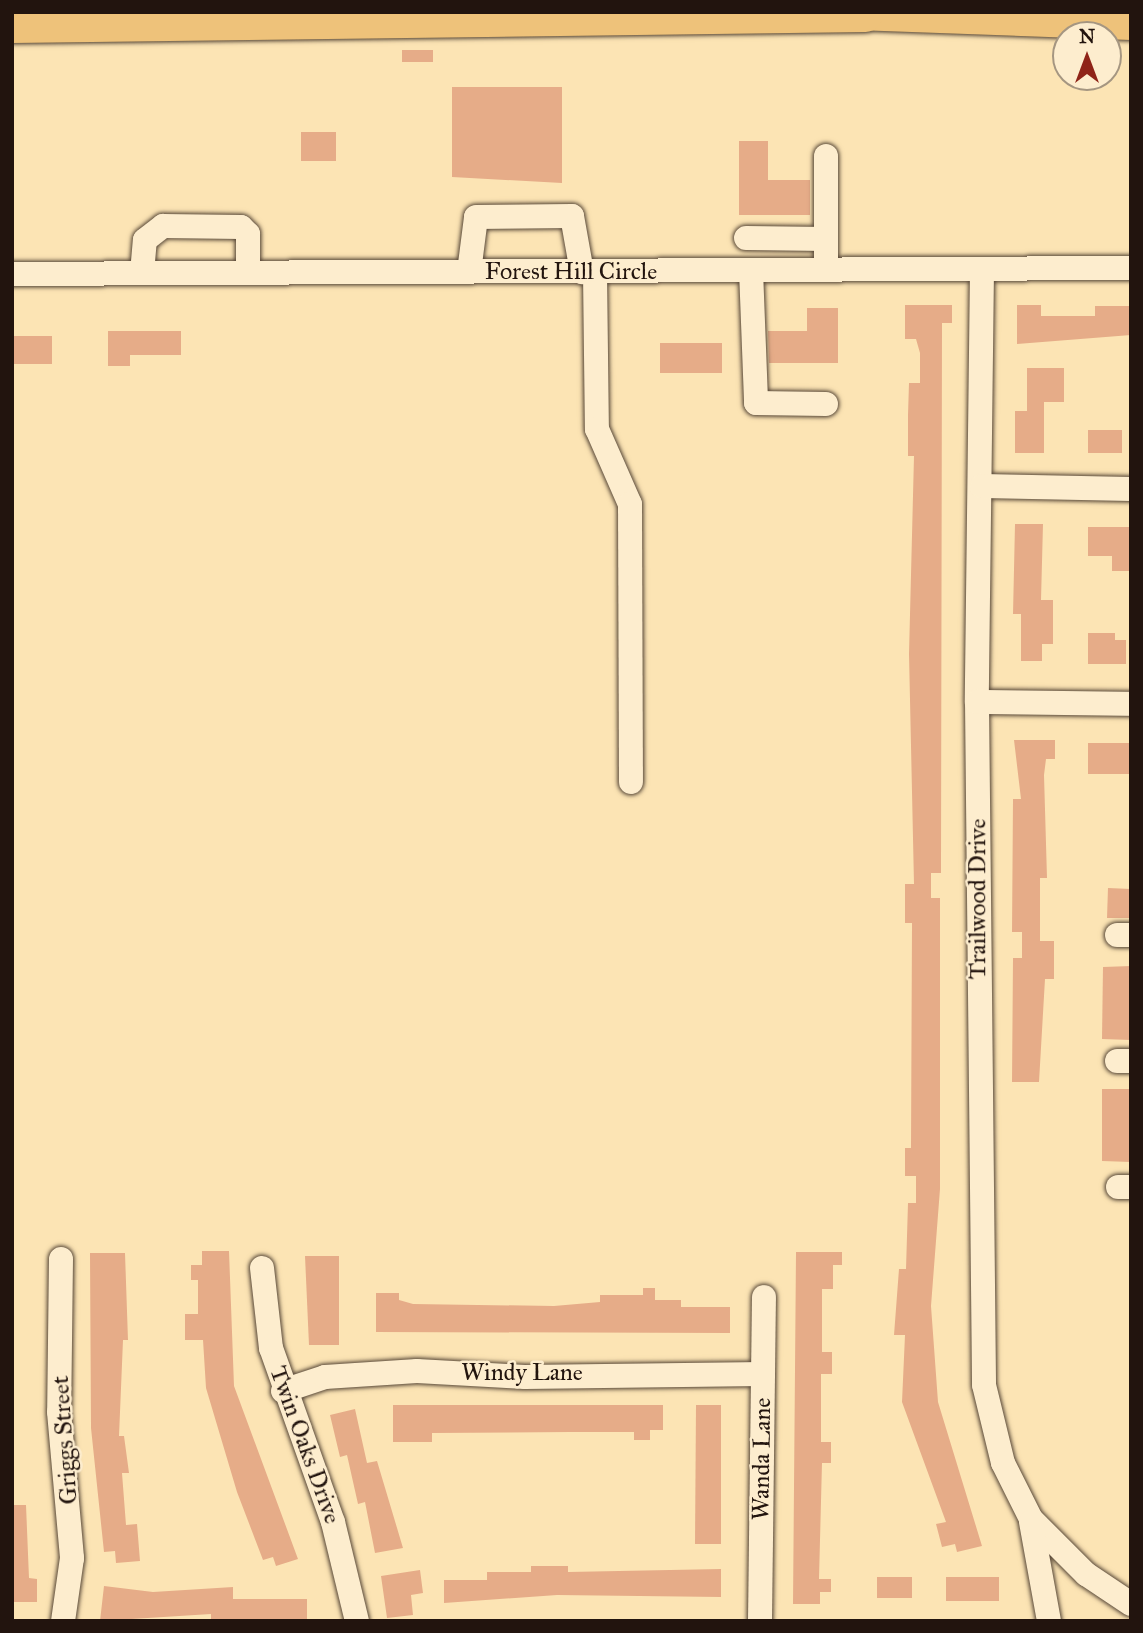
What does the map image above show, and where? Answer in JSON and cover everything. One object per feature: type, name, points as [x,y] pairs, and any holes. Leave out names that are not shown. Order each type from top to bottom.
[{"type":"highway","points":[[12,25],[861,13],[1131,22]]},
{"type":"street","points":[[825,156],[825,270]]},
{"type":"street","points":[[469,272],[476,217],[572,216],[588,273],[597,429],[630,504],[631,782]]},
{"type":"street","points":[[142,273],[145,240],[163,226],[241,227],[248,234],[248,272]]},
{"type":"street","points":[[746,238],[825,239]]},
{"type":"street","name":"Forest Hill Circle","points":[[12,274],[1131,268]]},
{"type":"street","points":[[751,270],[756,403],[825,404]]},
{"type":"street","name":"Trailwood Drive","points":[[982,270],[982,486],[977,702],[979,1336],[1003,1463],[1031,1519],[1049,1621]]},
{"type":"street","points":[[982,486],[1131,489]]},
{"type":"street","points":[[977,702],[1131,704]]},
{"type":"street","name":"Griggs Street","points":[[61,1259],[59,1412],[72,1558],[63,1621]]},
{"type":"street","name":"Twin Oaks Drive","points":[[262,1268],[283,1391],[333,1522],[357,1621]]},
{"type":"street","name":"Wanda Lane","points":[[760,1621],[764,1297]]},
{"type":"street","name":"Windy Lane","points":[[283,1391],[325,1377],[417,1371],[525,1377],[763,1374]]},
{"type":"street","name":"Trailwood Drive","points":[[1031,1519],[1086,1574],[1131,1604]]},
{"type":"building","points":[[402,50],[433,50],[433,62],[402,62]]},
{"type":"building","points":[[452,87],[562,87],[562,183],[452,177]]},
{"type":"building","points":[[301,132],[336,132],[336,161],[301,161]]},
{"type":"building","points":[[739,141],[768,141],[768,180],[810,180],[810,215],[739,215]]},
{"type":"building","points":[[905,305],[952,305],[952,323],[942,323],[941,873],[931,873],[931,898],[940,898],[940,1189],[931,1306],[938,1402],[982,1546],[957,1552],[955,1544],[942,1547],[936,1524],[946,1522],[902,1402],[905,1335],[894,1335],[899,1269],[906,1269],[908,1203],[916,1203],[916,1176],[905,1176],[905,1148],[911,1148],[912,923],[905,923],[905,884],[914,884],[909,654],[914,456],[908,456],[908,415],[909,383],[920,383],[920,353],[916,339],[905,339]]},
{"type":"building","points":[[1017,305],[1041,305],[1041,316],[1095,316],[1095,306],[1131,306],[1131,335],[1017,344]]},
{"type":"building","points":[[807,308],[838,308],[838,363],[769,363],[768,331],[807,331]]},
{"type":"building","points":[[108,331],[181,331],[181,355],[130,355],[130,366],[108,366]]},
{"type":"building","points":[[13,336],[52,336],[52,364],[13,364]]},
{"type":"building","points":[[660,343],[722,343],[722,373],[660,373]]},
{"type":"building","points":[[1027,368],[1064,368],[1064,402],[1044,402],[1044,453],[1015,453],[1015,411],[1027,411]]},
{"type":"building","points":[[1088,430],[1122,430],[1122,453],[1088,453]]},
{"type":"building","points":[[1015,524],[1043,524],[1041,600],[1053,600],[1053,644],[1042,644],[1042,661],[1021,661],[1021,614],[1013,614]]},
{"type":"building","points":[[1088,527],[1131,527],[1131,571],[1112,571],[1112,556],[1088,556]]},
{"type":"building","points":[[1088,633],[1115,633],[1115,640],[1126,640],[1126,664],[1088,664]]},
{"type":"building","points":[[1014,740],[1055,740],[1055,759],[1046,759],[1044,775],[1047,878],[1040,878],[1040,941],[1054,941],[1054,979],[1045,979],[1039,1082],[1012,1082],[1013,958],[1022,958],[1022,932],[1012,932],[1013,799],[1021,799]]},
{"type":"building","points":[[1088,743],[1130,743],[1130,774],[1088,774]]},
{"type":"building","points":[[1108,888],[1131,889],[1131,918],[1107,918]]},
{"type":"building","points":[[1131,966],[1131,1040],[1102,1039],[1103,967]]},
{"type":"building","points":[[1102,1089],[1131,1089],[1131,1162],[1102,1161]]},
{"type":"building","points":[[202,1251],[229,1251],[234,1386],[298,1559],[276,1566],[273,1557],[263,1560],[237,1492],[206,1388],[203,1340],[185,1340],[185,1314],[198,1314],[198,1280],[191,1280],[191,1265],[202,1265]]},
{"type":"building","points":[[796,1252],[842,1252],[842,1265],[833,1265],[833,1289],[822,1289],[822,1352],[832,1352],[832,1374],[821,1374],[821,1442],[831,1442],[831,1463],[822,1463],[819,1579],[831,1579],[831,1592],[820,1592],[820,1604],[793,1604]]},
{"type":"building","points":[[90,1253],[125,1253],[128,1340],[123,1340],[119,1436],[124,1436],[129,1473],[122,1473],[126,1525],[137,1524],[140,1561],[116,1563],[115,1551],[104,1552],[91,1428]]},
{"type":"building","points":[[305,1256],[339,1256],[339,1345],[309,1345]]},
{"type":"building","points":[[643,1288],[655,1288],[655,1300],[681,1300],[681,1307],[730,1307],[730,1333],[376,1332],[376,1293],[399,1293],[399,1300],[413,1304],[554,1306],[600,1302],[600,1295],[643,1295]]},
{"type":"building","points":[[393,1405],[663,1405],[663,1430],[650,1430],[650,1440],[634,1440],[634,1432],[432,1433],[432,1442],[393,1442]]},
{"type":"building","points":[[696,1405],[721,1405],[721,1544],[695,1544]]},
{"type":"building","points":[[355,1409],[367,1463],[377,1461],[403,1548],[375,1553],[365,1502],[358,1504],[347,1455],[340,1457],[330,1415]]},
{"type":"building","points":[[12,1505],[26,1505],[29,1578],[37,1579],[37,1602],[12,1602]]},
{"type":"building","points":[[531,1566],[568,1566],[568,1572],[721,1569],[721,1597],[557,1595],[444,1603],[444,1580],[487,1580],[487,1572],[531,1572]]},
{"type":"building","points":[[420,1570],[423,1593],[411,1595],[413,1615],[387,1618],[381,1576]]},
{"type":"building","points":[[877,1577],[912,1577],[912,1598],[877,1598]]},
{"type":"building","points":[[946,1577],[999,1577],[999,1601],[946,1601]]},
{"type":"building","points":[[104,1586],[153,1592],[233,1587],[233,1599],[307,1599],[307,1621],[211,1621],[211,1614],[100,1621]]}]
